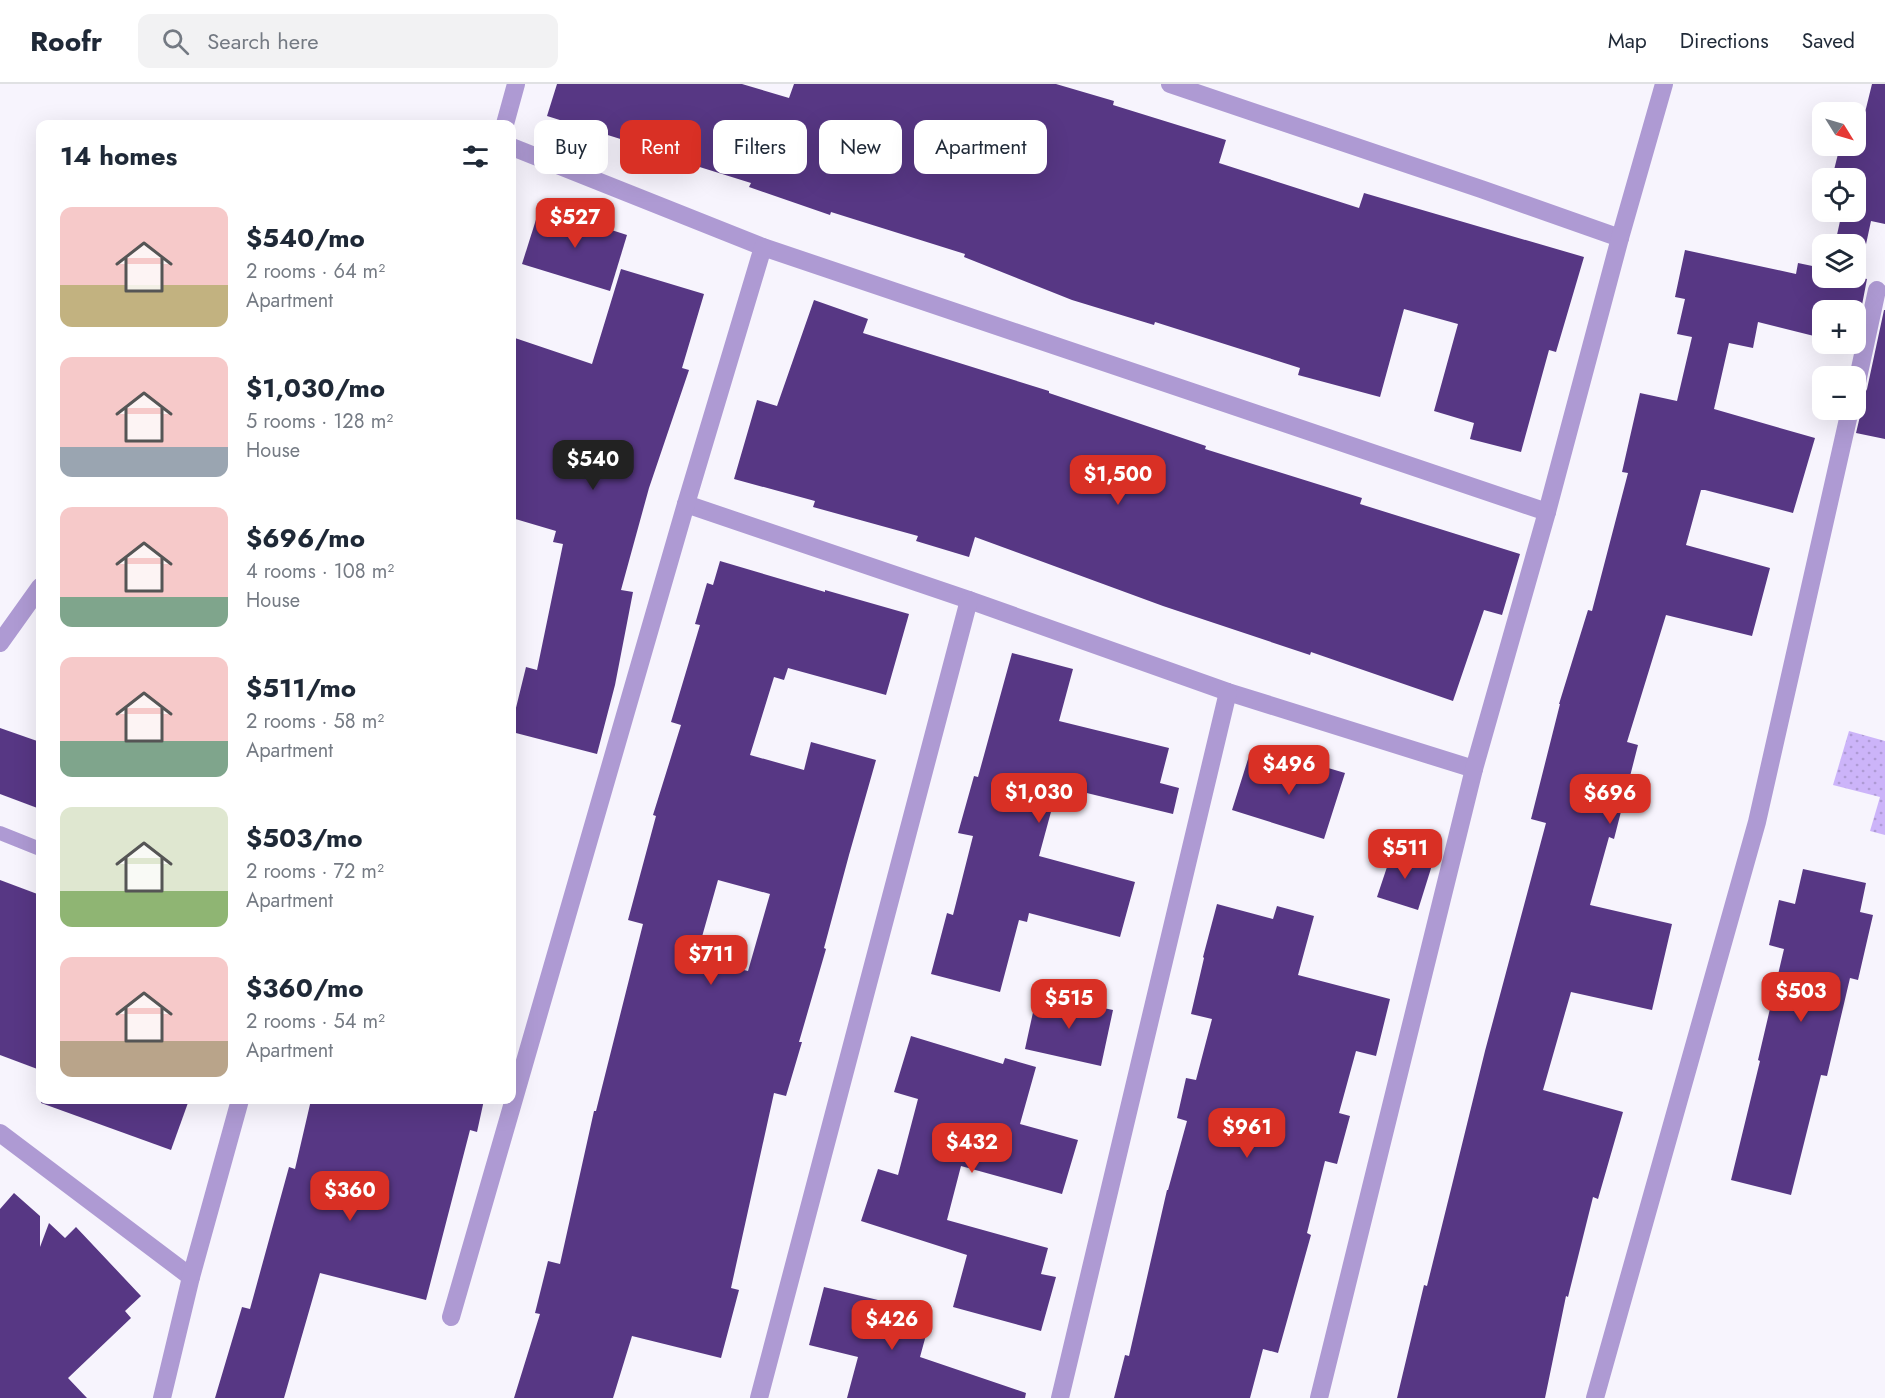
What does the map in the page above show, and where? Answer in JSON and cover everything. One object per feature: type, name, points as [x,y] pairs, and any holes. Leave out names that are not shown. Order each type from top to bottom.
[{"type":"street","points":[[506,120],[516,84]]},
{"type":"street","points":[[1170,84],[1620,238]]},
{"type":"street","points":[[1319,1398],[1474,769],[1664,84]]},
{"type":"street","points":[[516,149],[763,247],[1547,512]]},
{"type":"street","points":[[516,1092],[686,504],[763,247]]},
{"type":"street","points":[[1861,366],[1877,290]]},
{"type":"street","points":[[1595,1398],[1757,822],[1848,420]]},
{"type":"street","points":[[686,504],[969,600],[1228,692],[1474,769]]},
{"type":"street","points":[[0,643],[36,593]]},
{"type":"street","points":[[759,1398],[969,600]]},
{"type":"street","points":[[1060,1398],[1228,692]]},
{"type":"street","points":[[162,1398],[191,1277],[239,1104]]},
{"type":"street","points":[[451,1317],[513,1104]]},
{"type":"street","points":[[0,1133],[191,1277]]},
{"type":"lane","points":[[0,832],[36,847]]},
{"type":"shaded area","points":[[1849,731],[1885,741],[1885,835],[1870,831],[1880,797],[1833,785]]},
{"type":"building","points":[[557,84],[742,84],[789,98],[794,84],[1056,84],[1114,101],[1113,105],[1226,140],[1219,163],[1359,208],[1364,193],[1584,257],[1556,352],[1549,350],[1521,452],[1470,439],[1474,423],[1434,411],[1458,324],[1404,309],[1380,397],[1298,375],[1300,368],[1155,322],[1154,325],[1072,300],[964,257],[965,254],[831,212],[830,215],[749,187],[751,183],[722,174],[807,174],[807,120],[713,120],[713,171],[701,167],[701,120],[620,120],[620,139],[608,135],[608,120],[560,120],[547,116]]},
{"type":"building","points":[[1872,84],[1885,84],[1885,224],[1871,221],[1866,244],[1866,234],[1837,234],[1840,222],[1866,222],[1866,168],[1834,168],[1838,156],[1866,156],[1866,108]]},
{"type":"building","points":[[540,207],[627,235],[610,291],[522,264]]},
{"type":"building","points":[[1685,250],[1796,274],[1798,263],[1812,266],[1812,288],[1865,288],[1863,300],[1812,300],[1812,336],[1758,322],[1753,348],[1729,343],[1714,409],[1815,438],[1793,513],[1701,490],[1686,545],[1770,568],[1752,636],[1666,615],[1627,742],[1638,745],[1614,839],[1609,837],[1590,905],[1672,924],[1652,1010],[1571,992],[1543,1090],[1623,1112],[1598,1199],[1593,1197],[1568,1297],[1566,1296],[1545,1398],[1397,1398],[1424,1285],[1427,1286],[1485,1051],[1546,823],[1531,819],[1559,704],[1588,610],[1592,611],[1628,473],[1622,472],[1640,393],[1677,401],[1692,337],[1677,334],[1685,299],[1675,297]]},
{"type":"building","points":[[621,269],[704,294],[682,368],[689,370],[649,488],[621,590],[633,592],[615,685],[597,754],[516,733],[516,708],[526,667],[537,670],[563,544],[553,542],[556,531],[516,519],[516,338],[592,364]]},
{"type":"building","points":[[814,300],[868,319],[863,333],[1049,391],[1049,393],[1206,446],[1205,449],[1362,498],[1360,504],[1520,554],[1502,615],[1484,610],[1453,701],[1311,652],[1310,655],[1163,606],[975,537],[969,557],[916,541],[918,536],[813,507],[815,501],[734,479],[757,400],[777,406]]},
{"type":"building","points":[[1885,310],[1885,439],[1856,433],[1859,420],[1866,420],[1867,389]]},
{"type":"building","points":[[720,561],[909,614],[886,695],[788,668],[784,680],[774,677],[750,755],[804,770],[811,742],[876,760],[786,1096],[774,1093],[731,1288],[739,1290],[721,1358],[632,1336],[613,1398],[514,1398],[540,1314],[535,1313],[548,1261],[560,1264],[594,1111],[596,1111],[643,924],[628,920],[656,816],[653,815],[681,725],[671,722],[700,625],[695,624],[707,583],[713,585]],"holes":[[[718,880],[770,894],[748,971],[696,958]]]},
{"type":"building","points":[[1012,653],[1073,669],[1059,721],[1169,748],[1160,783],[1179,788],[1173,814],[1058,786],[1039,856],[1135,882],[1120,937],[1029,913],[1027,922],[1019,920],[1000,992],[931,974],[947,913],[953,915],[973,836],[958,833],[974,776],[978,777]]},
{"type":"building","points":[[0,728],[36,741],[36,808],[0,794]]},
{"type":"building","points":[[1249,756],[1314,777],[1318,765],[1345,773],[1324,839],[1232,810]]},
{"type":"building","points":[[1393,849],[1433,862],[1418,910],[1377,897]]},
{"type":"building","points":[[1803,869],[1866,883],[1860,912],[1873,915],[1858,980],[1850,978],[1827,1076],[1821,1075],[1791,1195],[1731,1180],[1784,949],[1769,945],[1779,900],[1795,904]]},
{"type":"building","points":[[0,880],[36,894],[36,1068],[0,1055]]},
{"type":"building","points":[[1217,904],[1273,919],[1277,906],[1314,916],[1298,975],[1390,999],[1376,1056],[1356,1051],[1339,1113],[1350,1116],[1337,1164],[1325,1161],[1307,1233],[1311,1235],[1278,1353],[1263,1349],[1250,1398],[1114,1398],[1125,1355],[1129,1356],[1167,1190],[1187,1121],[1177,1118],[1186,1078],[1196,1080],[1212,1019],[1191,1014]]},
{"type":"building","points":[[1037,994],[1113,1010],[1101,1066],[1025,1049]]},
{"type":"building","points":[[911,1036],[1003,1064],[1005,1058],[1036,1067],[1020,1124],[1078,1140],[1062,1194],[961,1166],[947,1220],[1048,1248],[1041,1274],[1056,1277],[1041,1331],[953,1307],[967,1255],[861,1221],[878,1169],[898,1175],[918,1099],[894,1092]]},
{"type":"building","points":[[44,1104],[188,1104],[171,1150]]},
{"type":"building","points":[[310,1104],[483,1104],[477,1132],[470,1130],[426,1300],[320,1273],[284,1398],[215,1398],[242,1307],[250,1309],[289,1167],[295,1169]]},
{"type":"building","points":[[14,1193],[40,1216],[40,1247],[49,1223],[65,1238],[76,1227],[141,1296],[125,1311],[131,1318],[68,1378],[87,1398],[0,1398],[0,1209]]},
{"type":"building","points":[[824,1287],[932,1313],[920,1357],[1026,1393],[1025,1398],[847,1398],[858,1357],[809,1345]]}]
